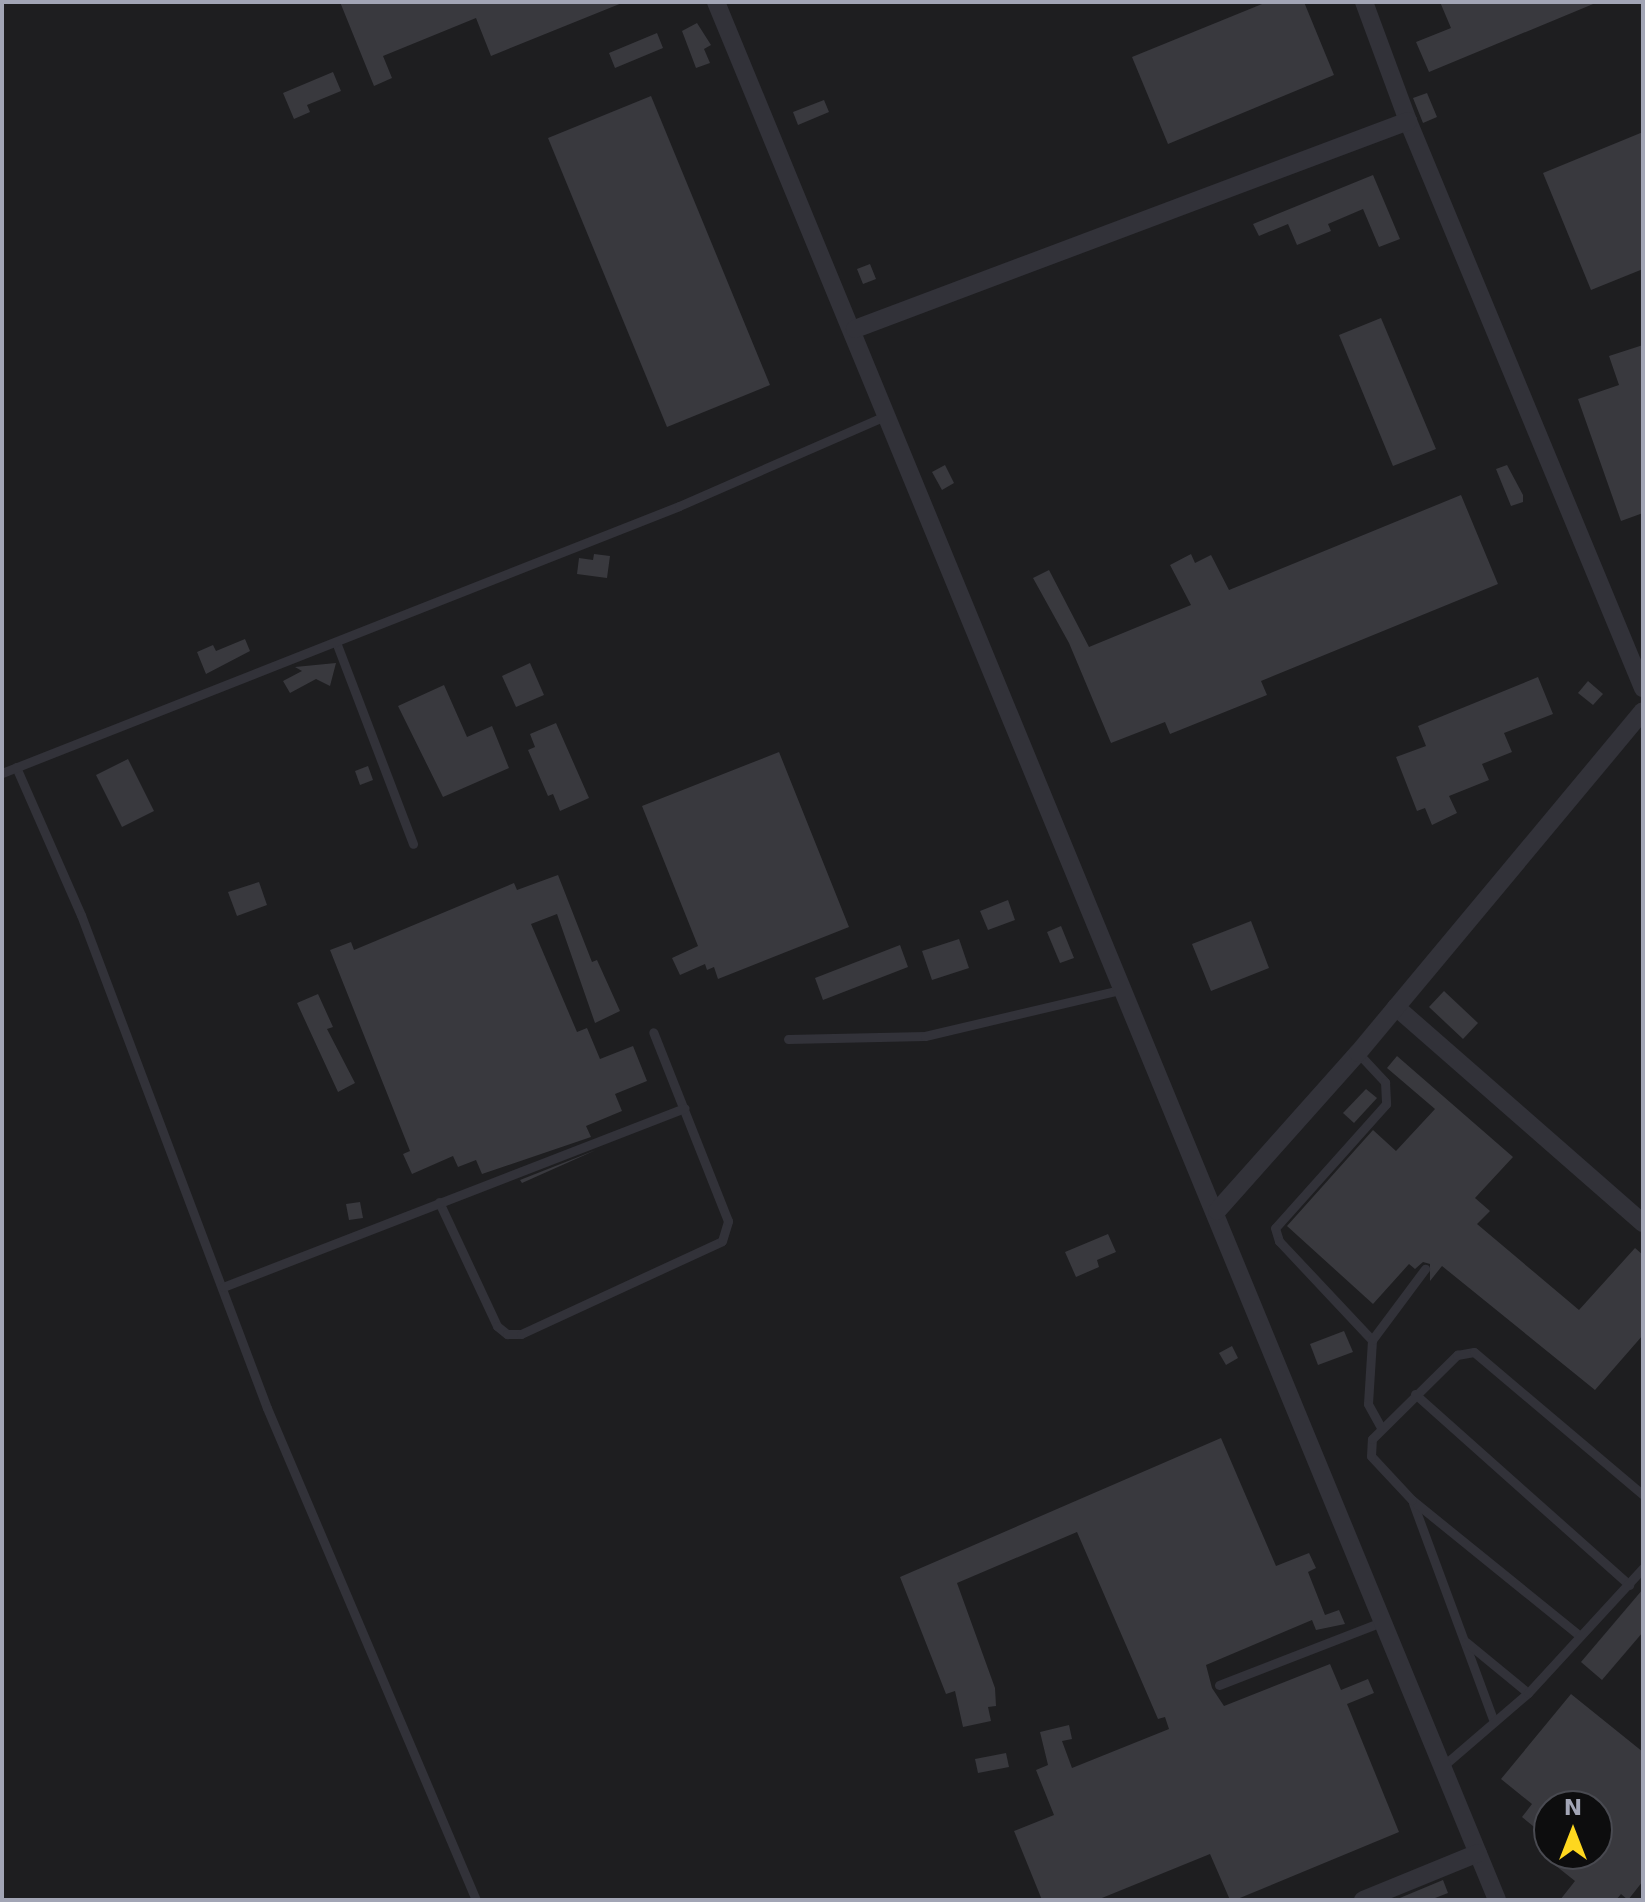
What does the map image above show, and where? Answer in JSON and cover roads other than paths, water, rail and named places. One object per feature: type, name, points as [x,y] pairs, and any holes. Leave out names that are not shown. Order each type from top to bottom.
[{"type":"street","points":[[716,2],[855,329],[887,415],[1217,1211],[1497,1900]]},
{"type":"street","points":[[1364,2],[1408,121],[1643,688]]},
{"type":"street","points":[[855,329],[1408,121]]},
{"type":"street","points":[[1217,1211],[1358,1053],[1643,711]]},
{"type":"street","points":[[1396,1007],[1643,1223]]},
{"type":"street","points":[[1363,1900],[1478,1853]]},
{"type":"lane","points":[[2,773],[679,506],[887,415]]},
{"type":"lane","points":[[336,642],[413,844]]},
{"type":"lane","points":[[16,767],[81,915],[267,1408],[476,1900]]},
{"type":"lane","points":[[788,1039],[925,1036],[1124,989]]},
{"type":"lane","points":[[439,1202],[497,1326],[507,1334],[521,1334],[722,1241],[728,1232],[685,1108],[653,1032]]},
{"type":"lane","points":[[1358,1053],[1385,1082],[1386,1104],[1275,1228],[1279,1241],[1372,1340]]},
{"type":"lane","points":[[223,1287],[685,1108]]},
{"type":"lane","points":[[1381,1427],[1368,1404],[1372,1340],[1425,1269]]},
{"type":"lane","points":[[1580,1636],[1412,1500],[1371,1456],[1372,1439],[1457,1355],[1482,1355],[1643,1495]]},
{"type":"lane","points":[[1415,1394],[1629,1585]]},
{"type":"lane","points":[[1412,1500],[1494,1722]]},
{"type":"lane","points":[[1443,1766],[1528,1693],[1643,1568]]},
{"type":"lane","points":[[1219,1685],[1384,1621]]},
{"type":"lane","points":[[1464,1640],[1528,1693]]}]
